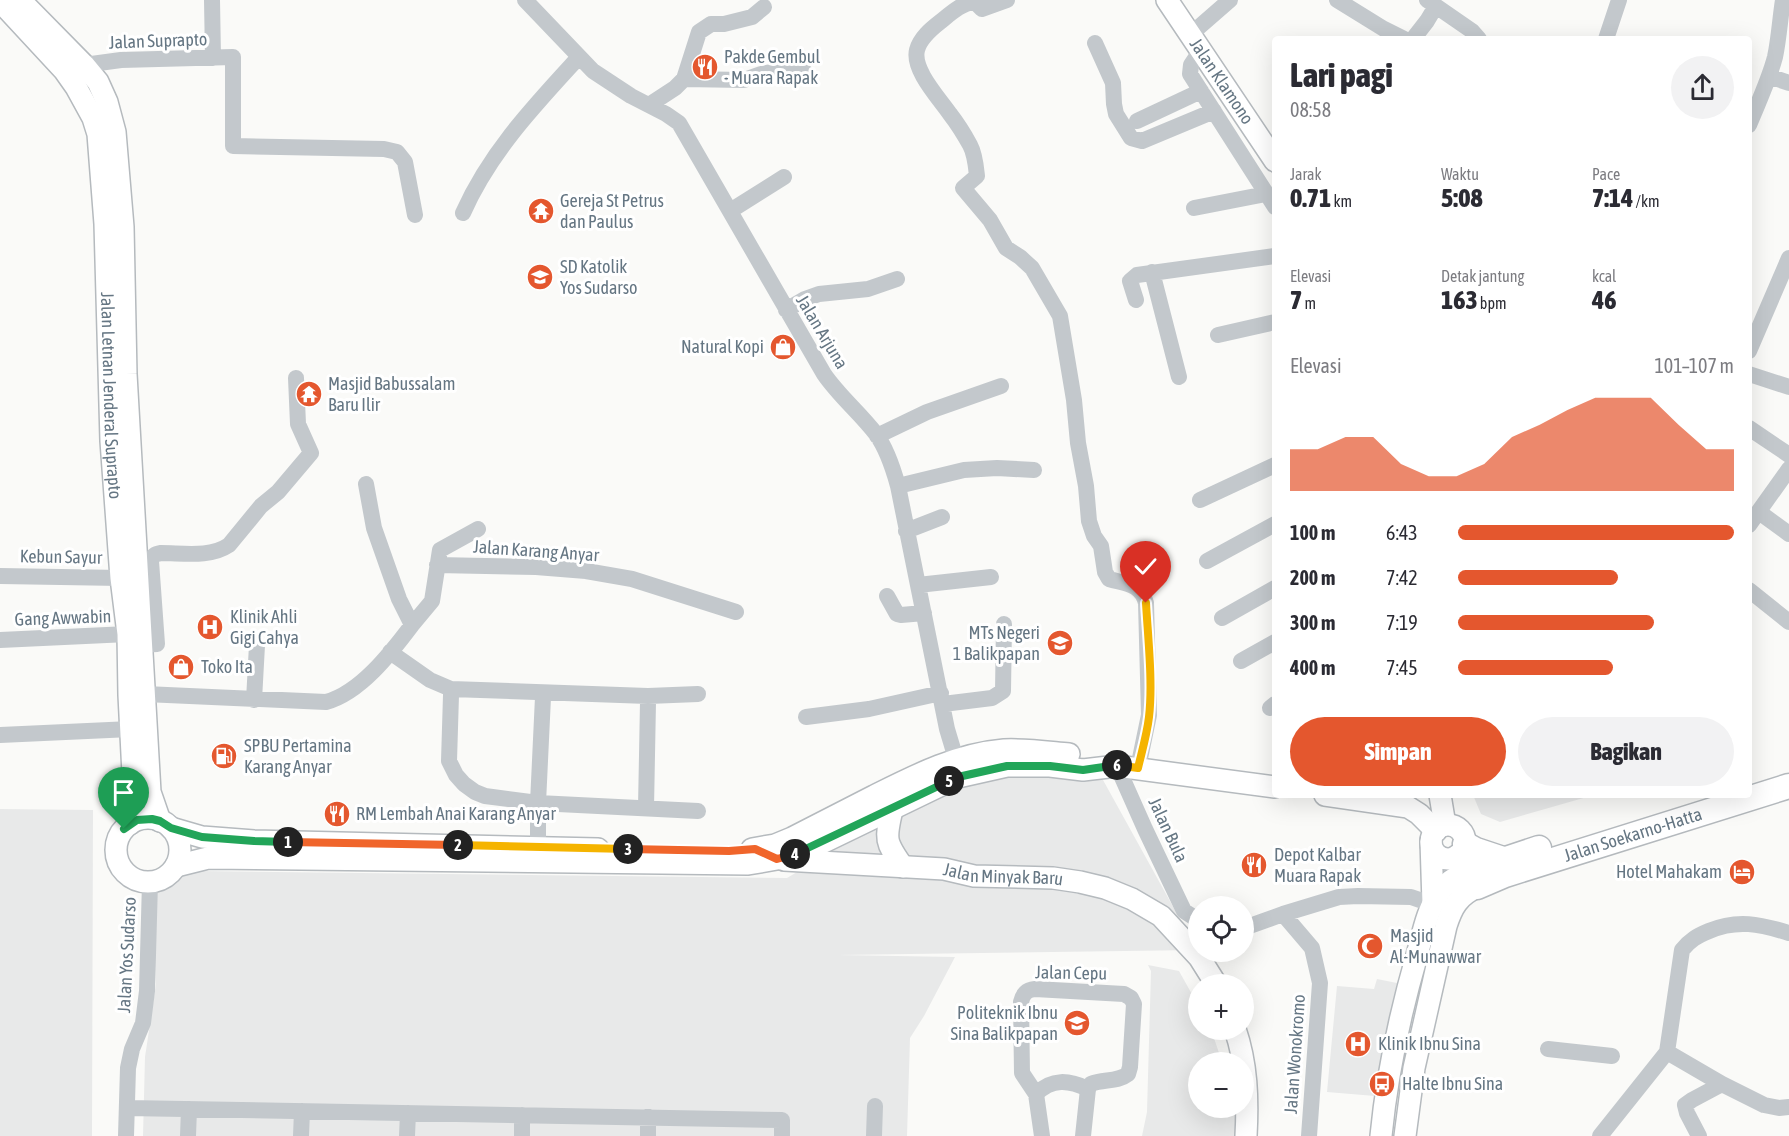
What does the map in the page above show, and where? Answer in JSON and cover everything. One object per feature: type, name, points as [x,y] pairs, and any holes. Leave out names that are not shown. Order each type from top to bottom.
[{"type":"highway","points":[[1752,783],[1789,772]]},
{"type":"highway","name":"Jalan Soekarno-Hatta","points":[[1752,798],[1789,786]]},
{"type":"highway","name":"Jalan Soekarno-Hatta","points":[[1467,865],[1503,858],[1701,798]]},
{"type":"highway","name":"Jalan Soekarno-Hatta","points":[[1467,865],[1505,875],[1751,798]]},
{"type":"main road","name":"Jalan Letnan Jenderal Suprapto","points":[[20,0],[84,65],[103,92],[111,115],[117,149],[111,441],[121,578],[145,694],[150,792],[166,825]]},
{"type":"main road","name":"Jalan Klamono","points":[[1167,0],[1272,156]]},
{"type":"main road","name":"Jalan Letnan Jenderal Suprapto","points":[[0,1],[64,70],[81,93],[98,134],[114,225],[126,374],[135,640],[129,695],[134,794],[130,824]]},
{"type":"main road","points":[[751,856],[792,838],[917,775],[956,759],[987,752],[1025,750],[1085,755],[1122,766],[1272,788]]},
{"type":"main road","points":[[777,859],[801,853],[958,777],[1007,766],[1050,766],[1083,770],[1122,766]]},
{"type":"main road","points":[[1346,798],[1408,807],[1419,814],[1437,832],[1442,907],[1404,999],[1385,1098],[1381,1136]]},
{"type":"main road","points":[[1440,798],[1433,851],[1442,858],[1453,859],[1467,865]]},
{"type":"main road","points":[[892,810],[886,835],[890,848],[903,867]]},
{"type":"main road","points":[[166,825],[179,842],[179,858],[176,866],[164,878],[150,882],[137,880],[128,875],[121,868],[117,858],[116,848],[119,838],[130,824],[145,819],[166,825],[202,837],[254,841],[538,845],[581,855],[718,851],[751,856],[772,871],[829,878],[945,882],[974,876]]},
{"type":"main road","points":[[1437,832],[1451,825],[1461,830],[1466,839],[1467,865]]},
{"type":"main road","points":[[176,866],[208,858],[538,845]]},
{"type":"main road","name":"Jalan Minyak Baru","points":[[751,856],[798,862],[944,870],[974,876],[1053,878],[1105,888],[1132,898],[1161,916],[1199,957],[1210,974]]},
{"type":"main road","points":[[1405,1136],[1442,907],[1441,890],[1467,865]]},
{"type":"main road","points":[[1238,1040],[1244,1061],[1247,1089],[1246,1136]]},
{"type":"street","points":[[212,0],[213,58]]},
{"type":"street","name":"Jalan Arjuna","points":[[525,0],[600,76],[679,123],[831,385],[877,436],[894,471],[898,486],[956,759]]},
{"type":"street","points":[[1007,0],[982,9],[975,2],[969,2],[930,30],[916,51],[918,61],[933,93],[950,112],[972,147],[977,176],[963,188],[990,220],[1006,248],[1032,268],[1060,316],[1074,399],[1089,520],[1094,536],[1101,546],[1105,572],[1109,579],[1127,583],[1138,589],[1142,592],[1146,603],[1149,715],[1122,766]]},
{"type":"street","points":[[1194,208],[1271,201],[1190,74],[1196,42],[1230,0]]},
{"type":"street","points":[[1337,0],[1398,36]]},
{"type":"street","points":[[1607,36],[1619,0]]},
{"type":"street","points":[[1752,118],[1769,76],[1779,38],[1783,0]]},
{"type":"street","points":[[1415,36],[1427,21],[1431,3],[1476,36]]},
{"type":"street","points":[[649,105],[675,88],[684,79],[699,32],[711,24],[724,24],[752,17],[764,7]]},
{"type":"street","points":[[1095,43],[1113,83],[1116,114],[1131,138],[1142,141],[1214,111]]},
{"type":"street","name":"Jalan Suprapto","points":[[84,65],[121,60],[233,57],[233,146],[384,149],[397,152],[405,162],[415,215]]},
{"type":"street","points":[[463,213],[474,189],[506,141],[530,110],[579,57]]},
{"type":"street","points":[[684,79],[744,80],[786,69],[805,72]]},
{"type":"street","points":[[1769,76],[1789,83]]},
{"type":"street","points":[[1137,120],[1201,91]]},
{"type":"street","points":[[730,211],[784,177]]},
{"type":"street","points":[[1136,300],[1130,281],[1137,275],[1272,256]]},
{"type":"street","points":[[1752,344],[1789,258]]},
{"type":"street","points":[[1152,272],[1179,377]]},
{"type":"street","points":[[786,310],[819,294],[868,290],[897,279]]},
{"type":"street","points":[[1218,335],[1272,323]]},
{"type":"street","points":[[1752,375],[1789,387]]},
{"type":"street","points":[[135,640],[156,644],[151,561],[153,556],[161,553],[214,553],[224,549],[310,454],[311,451],[298,424],[296,378]]},
{"type":"street","points":[[877,436],[927,412],[1000,386]]},
{"type":"street","points":[[1752,430],[1789,455]]},
{"type":"street","points":[[1200,500],[1272,466]]},
{"type":"street","points":[[898,486],[964,470],[997,468],[1034,470]]},
{"type":"street","points":[[1789,469],[1754,518],[1789,534]]},
{"type":"street","points":[[366,484],[374,528],[399,599],[412,625]]},
{"type":"street","points":[[906,531],[942,517]]},
{"type":"street","points":[[1207,561],[1272,526]]},
{"type":"street","name":"Jalan Karang Anyar","points":[[392,651],[432,601],[438,554],[441,548],[478,529]]},
{"type":"street","name":"Jalan Karang Anyar","points":[[437,566],[536,567],[586,571],[632,579],[735,612]]},
{"type":"street","name":"Kebun Sayur","points":[[0,576],[121,578]]},
{"type":"street","points":[[918,585],[991,577]]},
{"type":"street","points":[[1222,618],[1272,590]]},
{"type":"street","points":[[1752,592],[1789,622]]},
{"type":"street","points":[[886,596],[897,614],[924,613]]},
{"type":"street","points":[[806,717],[869,709],[944,710],[992,698],[1003,691],[1004,624]]},
{"type":"street","name":"Gang Awwabin","points":[[0,640],[135,640]]},
{"type":"street","points":[[1241,661],[1272,644]]},
{"type":"street","points":[[254,700],[257,645]]},
{"type":"street","points":[[145,694],[315,703],[336,699],[353,690],[392,651],[430,680],[451,688],[648,696],[698,694]]},
{"type":"street","points":[[451,695],[449,761],[464,784],[484,796],[538,806],[698,811]]},
{"type":"street","points":[[538,845],[543,698]]},
{"type":"street","points":[[646,808],[648,702]]},
{"type":"street","points":[[0,735],[131,729]]},
{"type":"street","name":"Jalan Bula","points":[[1122,766],[1145,830],[1184,911],[1188,914]]},
{"type":"street","name":"Jalan Yos Sudarso","points":[[126,1136],[128,1068],[132,1049],[143,1023],[147,991],[150,882]]},
{"type":"street","points":[[1254,924],[1339,897],[1411,897],[1442,907]]},
{"type":"street","name":"Jalan Wonokromo","points":[[1282,914],[1312,948],[1320,983],[1309,1136]]},
{"type":"street","points":[[1600,1136],[1667,1052],[1682,950],[1688,942],[1694,937],[1720,927],[1745,923],[1789,933]]},
{"type":"street","name":"Jalan Cepu","points":[[1042,1136],[1036,1094],[1024,1078],[1021,1065],[1021,1002],[1023,996],[1031,990],[1124,994],[1132,1001],[1128,1074],[1123,1078],[1096,1082],[1088,1089]]},
{"type":"street","points":[[1548,1049],[1612,1056]]},
{"type":"street","points":[[1667,1052],[1764,1105],[1789,1107]]},
{"type":"street","points":[[1036,1094],[1044,1086],[1058,1082],[1072,1082],[1088,1089],[1083,1136]]},
{"type":"street","points":[[1699,1136],[1685,1105],[1722,1084]]},
{"type":"street","points":[[874,1136],[875,1106]]},
{"type":"street","points":[[127,1108],[782,1120],[782,1136]]},
{"type":"street","points":[[188,1136],[189,1109]]},
{"type":"street","points":[[301,1136],[302,1111]]},
{"type":"street","points":[[407,1136],[408,1113]]},
{"type":"street","points":[[522,1115],[522,1136]]},
{"type":"street","points":[[648,1118],[648,1136]]},
{"type":"shaded area","points":[[1005,775],[1103,780],[1188,934],[1188,950],[838,955],[955,957],[910,1038],[907,1136],[143,1136],[145,1057],[156,984],[153,893],[171,877],[201,871],[787,878],[888,818],[958,789]]},
{"type":"shaded area","points":[[1474,798],[1584,798],[1500,822],[1481,814]]},
{"type":"shaded area","points":[[0,809],[93,810],[92,1136],[0,1136]]},
{"type":"shaded area","points":[[1148,965],[1179,971],[1188,987],[1188,1040],[1215,1040],[1219,1052],[1188,1052],[1188,1118],[1239,1118],[1241,1136],[1142,1136],[1147,1112],[1151,971]]},
{"type":"shaded area","name":"Klinik Ibnu Sina","points":[[1377,979],[1397,983],[1375,1096],[1327,1092],[1337,986],[1374,989]]},
{"type":"place","name":"Pakde Gembul - Muara Rapak","points":[[705,67]]},
{"type":"place","name":"Gereja St Petrus dan Paulus","points":[[541,211]]},
{"type":"place","name":"SD Katolik Yos Sudarso","points":[[540,277]]},
{"type":"place","name":"Natural Kopi","points":[[783,347]]},
{"type":"place","name":"Masjid Babussalam Baru Ilir","points":[[309,394]]},
{"type":"place","name":"Klinik Ahli Gigi Cahya","points":[[210,627]]},
{"type":"place","name":"MTs Negeri 1 Balikpapan","points":[[1060,643]]},
{"type":"place","name":"Toko Ita","points":[[181,667]]},
{"type":"place","name":"SPBU Pertamina Karang Anyar","points":[[224,756]]},
{"type":"place","name":"RM Lembah Anai Karang Anyar","points":[[337,814]]},
{"type":"place","name":"Depot Kalbar Muara Rapak","points":[[1254,865]]},
{"type":"place","name":"Hotel Mahakam","points":[[1742,872]]},
{"type":"place","name":"Masjid Al-Munawwar","points":[[1370,946]]},
{"type":"place","name":"Politeknik Ibnu Sina Balikpapan","points":[[1077,1023]]},
{"type":"place","name":"Klinik Ibnu Sina","points":[[1358,1044]]},
{"type":"place","name":"Halte Ibnu Sina","points":[[1382,1084]]},
{"type":"route","points":[[124,829],[137,820],[152,819],[171,828],[202,837],[254,841],[729,851],[755,849],[777,859],[801,853],[958,777],[1007,766],[1050,766],[1083,770],[1112,765],[1138,768],[1149,715],[1146,603]]}]
